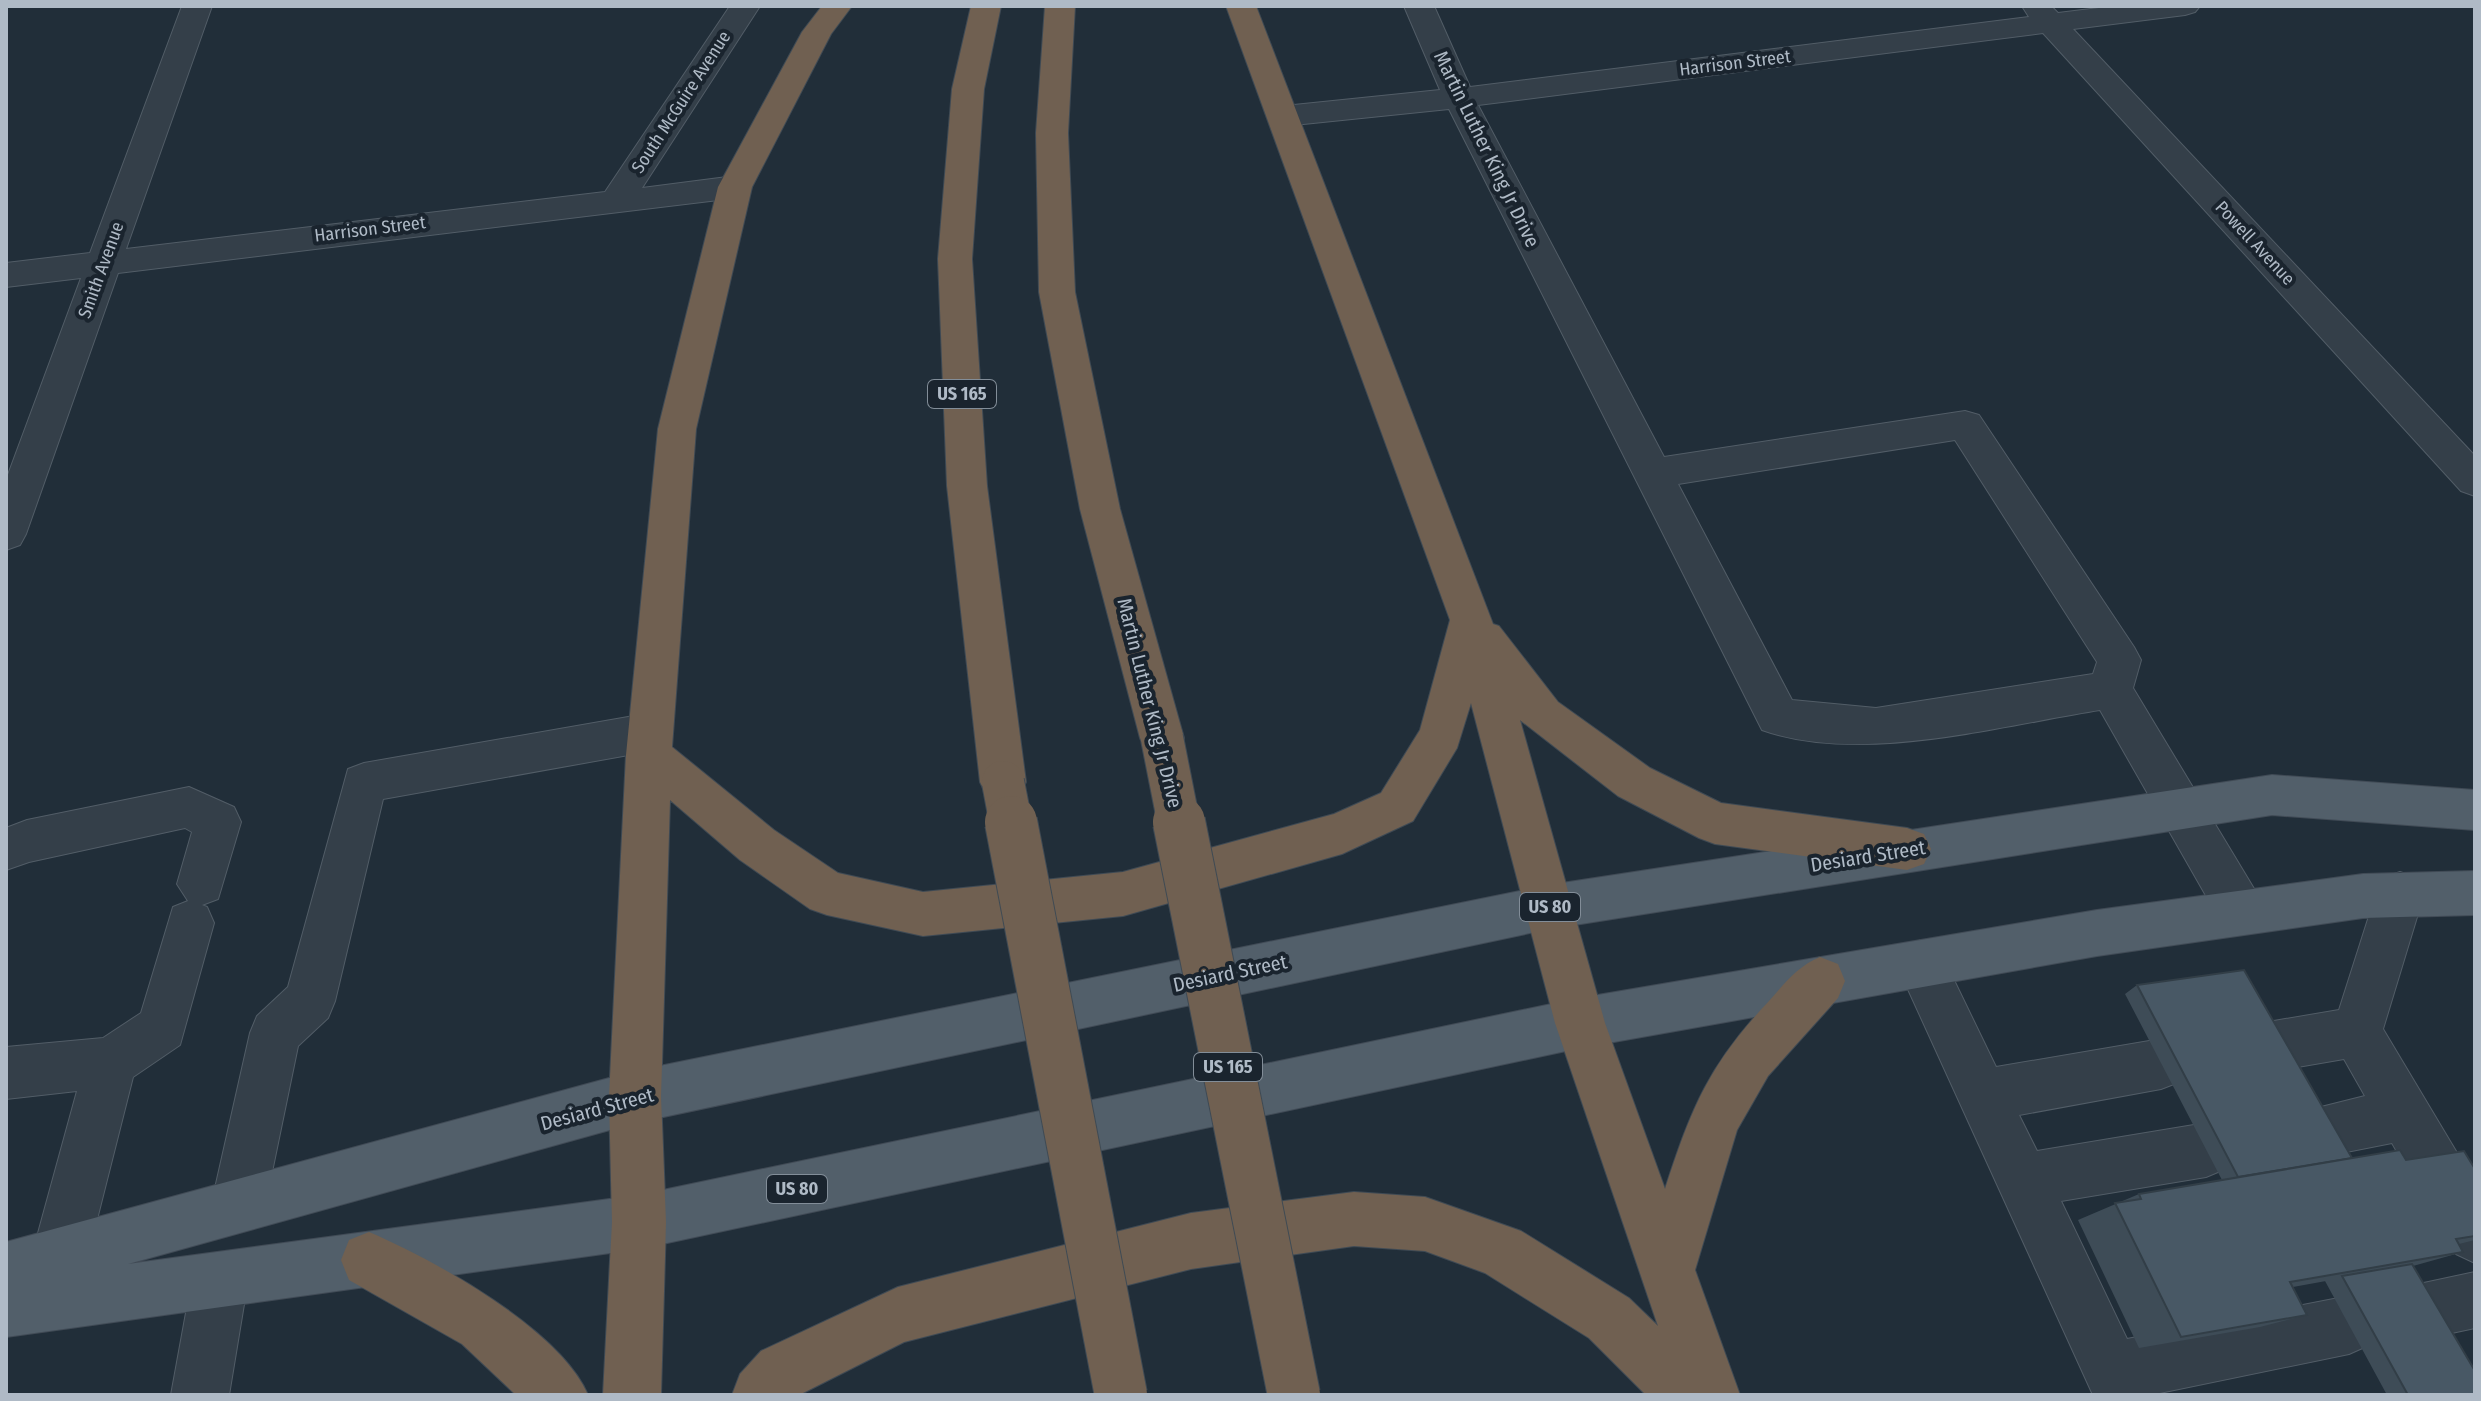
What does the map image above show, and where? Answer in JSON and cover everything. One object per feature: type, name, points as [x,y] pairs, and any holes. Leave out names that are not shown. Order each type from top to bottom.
[{"type":"highway","points":[[632,1395],[639,1222],[635,1097],[650,743],[677,429],[735,187],[817,32],[837,6]]},
{"type":"highway","name":"US 165","points":[[986,6],[968,89],[955,259],[967,486],[1003,782],[1121,1395]]},
{"type":"highway","name":"Martin Luther King Jr Drive","points":[[1060,6],[1052,133],[1057,292],[1100,509],[1162,738],[1294,1395]]},
{"type":"highway","points":[[1241,6],[1471,620],[1580,1023],[1711,1395]]},
{"type":"highway","points":[[650,743],[757,845],[827,893],[923,914],[1123,894],[1342,833],[1397,807],[1441,735],[1471,620]]},
{"type":"highway","points":[[1471,620],[1542,715],[1634,782],[1715,823],[1907,849]]},
{"type":"highway","points":[[1668,1268],[1714,1119],[1750,1058],[1820,981]]},
{"type":"highway","points":[[761,1395],[781,1371],[898,1315],[1191,1241],[1354,1219],[1425,1224],[1501,1251],[1609,1318],[1688,1395]]},
{"type":"highway","points":[[369,1260],[482,1324],[559,1395]]},
{"type":"main road","name":"Desiard Street","points":[[6,1270],[635,1097],[1549,907],[1907,849],[2272,795],[2475,810]]},
{"type":"main road","name":"US 80","points":[[6,1309],[639,1222],[1580,1023],[1921,963],[2242,913],[2446,896]]},
{"type":"street","name":"Smith Avenue","points":[[6,534],[197,6]]},
{"type":"street","name":"South McGuire Avenue","points":[[618,198],[745,6]]},
{"type":"street","name":"Martin Luther King Jr Drive","points":[[1419,6],[1459,98],[1778,717],[1876,727],[2111,690]]},
{"type":"street","name":"Harrison Street","points":[[1284,116],[1459,98],[2044,15],[2185,6]]},
{"type":"street","name":"Powell Avenue","points":[[2044,15],[2475,481]]},
{"type":"street","name":"Harrison Street","points":[[6,275],[618,198],[735,187]]},
{"type":"street","points":[[1653,473],[1965,425],[2119,660],[2111,690],[2242,913]]},
{"type":"street","points":[[238,1206],[275,1033],[310,1001],[364,783],[650,743]]},
{"type":"street","points":[[2423,807],[2475,787]]},
{"type":"street","points":[[6,849],[27,841],[189,807],[218,822],[162,1028],[111,1062],[6,1073]]},
{"type":"street","points":[[2268,1047],[2357,1032],[2446,896]]},
{"type":"street","points":[[1921,963],[2117,1388],[2349,1325]]},
{"type":"street","points":[[2357,1032],[2475,1235]]},
{"type":"street","points":[[60,1255],[111,1062]]},
{"type":"street","points":[[1983,1095],[2161,1064]]},
{"type":"street","points":[[2316,1132],[2404,1114]]},
{"type":"street","points":[[2023,1180],[2206,1150]]},
{"type":"street","points":[[200,1395],[220,1280]]},
{"type":"street","points":[[2419,1312],[2475,1300]]},
{"type":"building","points":[[2244,970],[2352,1158],[2238,1177],[2137,985]]},
{"type":"building","points":[[2400,1150],[2406,1160],[2464,1151],[2475,1169],[2475,1236],[2456,1239],[2463,1252],[2290,1282],[2307,1315],[2181,1337],[2115,1203],[2141,1199],[2139,1194]]},
{"type":"building","points":[[2412,1264],[2475,1371],[2475,1395],[2408,1395],[2342,1276]]}]
